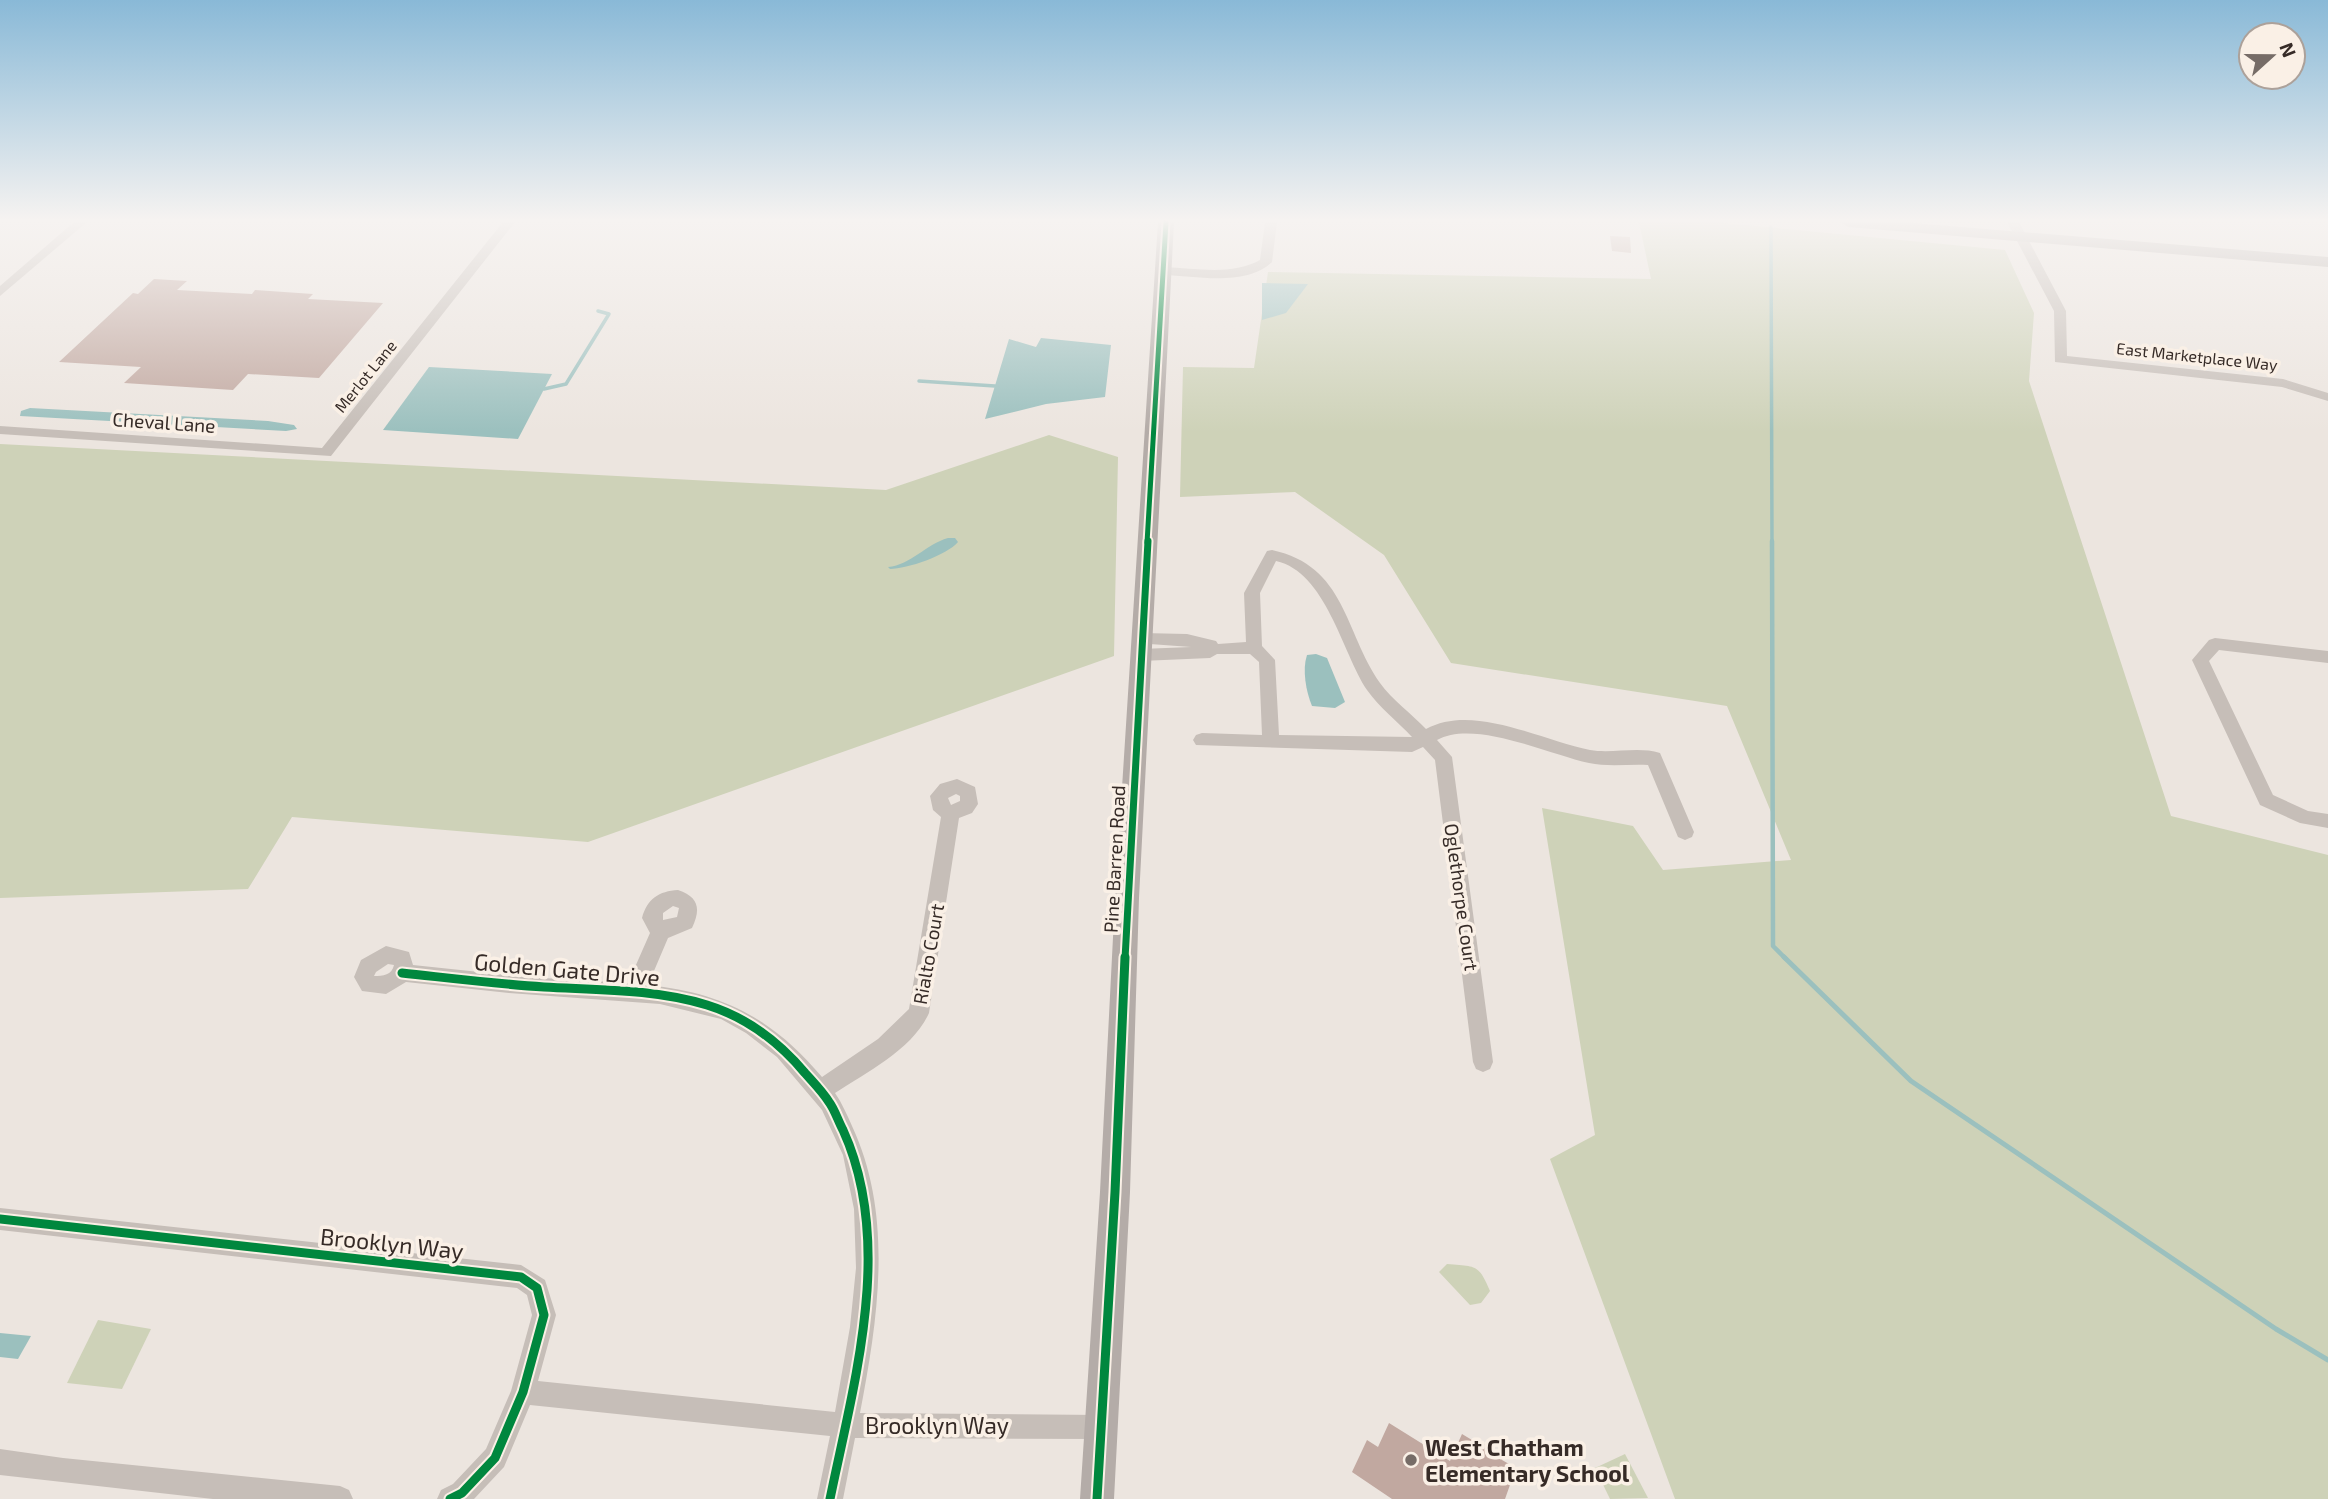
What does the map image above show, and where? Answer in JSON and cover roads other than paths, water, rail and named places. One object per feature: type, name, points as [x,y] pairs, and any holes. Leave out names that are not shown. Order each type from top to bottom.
[{"type":"main road","name":"Pine Barren Road","points":[[1097,1499],[1163,292]]},
{"type":"street","name":"Merlot Lane","points":[[326,453],[454,292]]},
{"type":"street","name":"East Marketplace Way","points":[[2050,292],[2060,311],[2060,359],[2271,382],[2328,397]]},
{"type":"street","name":"Cheval Lane","points":[[0,430],[326,453]]},
{"type":"street","name":"Oglethorpe Court","points":[[1254,648],[1253,589],[1272,555],[1286,557],[1325,588],[1374,687],[1440,754],[1444,762],[1483,1062]]},
{"type":"street","points":[[2328,657],[2215,644],[2200,660],[2266,800],[2305,818],[2328,821]]},
{"type":"street","points":[[1142,647],[1254,648],[1265,655],[1268,665],[1271,741]]},
{"type":"street","points":[[1202,740],[1412,745],[1443,728],[1482,727],[1592,757],[1654,758],[1685,832]]},
{"type":"street","name":"Rialto Court","points":[[821,1090],[888,1046],[905,1032],[919,1013],[951,813]]},
{"type":"street","points":[[634,993],[662,929]]},
{"type":"street","name":"Golden Gate Drive","points":[[402,973],[678,999],[728,1012],[771,1038],[811,1074],[837,1115],[854,1157],[864,1191],[868,1220],[869,1278],[830,1499]]},
{"type":"street","name":"Brooklyn Way","points":[[0,1219],[521,1277],[537,1288],[544,1315],[523,1392],[495,1458],[462,1493],[450,1499]]},
{"type":"street","name":"Brooklyn Way","points":[[523,1392],[844,1424],[1101,1427]]},
{"type":"street","points":[[0,1461],[62,1471],[340,1499]]},
{"type":"water","points":[[1262,292],[1302,292],[1286,313],[1262,320]]},
{"type":"water","points":[[1041,338],[1111,345],[1105,397],[1046,404],[985,419],[1009,339],[1036,347]]},
{"type":"water","points":[[429,367],[552,374],[518,439],[383,430]]},
{"type":"water","points":[[30,408],[268,421],[294,425],[297,429],[286,431],[20,416],[21,411]]},
{"type":"water","points":[[948,538],[955,538],[958,542],[936,556],[906,567],[888,567],[904,562]]},
{"type":"water","points":[[1316,654],[1327,658],[1345,702],[1335,708],[1312,706],[1305,680],[1305,667],[1307,655]]},
{"type":"water","points":[[0,1333],[31,1336],[18,1359],[0,1357]]},
{"type":"waterway","points":[[1771,292],[1772,543]]},
{"type":"waterway","points":[[544,389],[566,384],[609,314],[598,311]]},
{"type":"waterway","points":[[919,381],[995,386]]},
{"type":"waterway","points":[[1772,541],[1773,946],[1784,957]]},
{"type":"waterway","points":[[1784,957],[1911,1081],[2276,1329],[2328,1360]]},
{"type":"place","name":"West Chatham Elementary School","points":[[1411,1460]]}]
